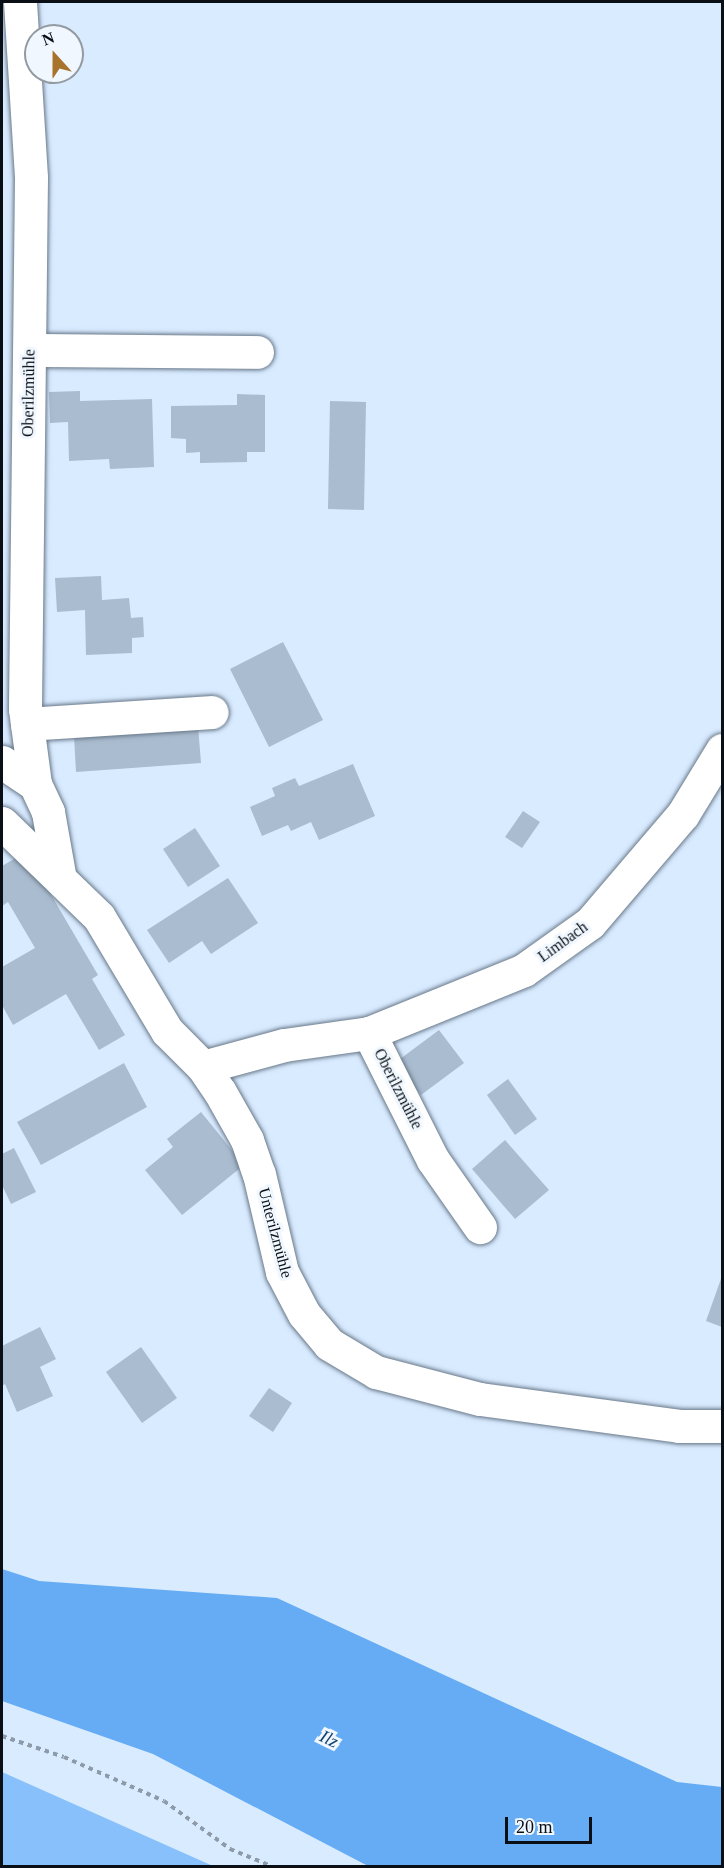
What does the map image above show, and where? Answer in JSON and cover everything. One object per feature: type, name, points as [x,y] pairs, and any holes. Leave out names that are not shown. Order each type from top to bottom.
[{"type":"street","name":"Oberilzmühle","points":[[20,2],[31,178],[27,724],[35,784],[48,812],[59,874]]},
{"type":"street","points":[[30,350],[257,352]]},
{"type":"street","points":[[27,724],[212,712]]},
{"type":"street","name":"Limbach","points":[[369,1033],[524,970],[590,923],[683,814],[723,750]]},
{"type":"street","points":[[2,762],[35,784]]},
{"type":"street","points":[[2,823],[59,874]]},
{"type":"street","name":"Unterilzmühle","points":[[59,874],[99,917],[167,1031],[203,1067],[247,1140],[260,1174],[282,1272],[304,1314],[329,1344],[376,1372],[480,1399],[679,1426],[723,1426]]},
{"type":"street","name":"Oberilzmühle","points":[[203,1067],[284,1045],[369,1033],[433,1160],[480,1227]]},
{"type":"path","points":[[2,1736],[64,1757],[165,1802],[230,1849],[271,1866]]},
{"type":"shaded area","points":[[2,1772],[213,1866],[2,1866]]},
{"type":"water","name":"Ilz","points":[[2,1569],[39,1581],[277,1598],[677,1782],[722,1787],[722,1866],[368,1866],[153,1754],[2,1701]]},
{"type":"building","points":[[80,391],[80,401],[152,399],[154,467],[110,469],[109,459],[69,461],[68,422],[50,423],[49,392]]},
{"type":"building","points":[[237,394],[265,395],[265,452],[247,452],[247,462],[200,463],[200,452],[186,453],[186,439],[171,438],[171,406],[237,405]]},
{"type":"building","points":[[330,401],[366,402],[364,510],[328,509]]},
{"type":"building","points":[[101,576],[102,600],[129,598],[131,618],[143,617],[144,637],[132,638],[132,653],[86,655],[85,610],[57,612],[55,578]]},
{"type":"building","points":[[283,642],[323,720],[269,747],[230,669]]},
{"type":"building","points":[[198,726],[201,763],[76,772],[74,736]]},
{"type":"building","points":[[353,764],[375,816],[319,840],[311,822],[291,831],[288,825],[262,836],[250,807],[275,796],[272,788],[295,778],[299,786]]},
{"type":"building","points":[[523,811],[540,822],[522,848],[505,837]]},
{"type":"building","points":[[195,828],[220,866],[188,887],[163,849]]},
{"type":"building","points":[[26,852],[98,975],[92,979],[125,1035],[99,1050],[66,994],[13,1025],[2,1005],[2,967],[35,948],[8,902],[2,906],[2,866]]},
{"type":"building","points":[[228,878],[258,923],[211,954],[202,941],[169,963],[147,930]]},
{"type":"building","points":[[439,1030],[464,1063],[421,1095],[396,1062]]},
{"type":"building","points":[[124,1063],[147,1107],[41,1165],[17,1122]]},
{"type":"building","points":[[508,1079],[537,1119],[515,1135],[487,1095]]},
{"type":"building","points":[[201,1112],[244,1165],[182,1215],[145,1170],[173,1147],[167,1139]]},
{"type":"building","points":[[505,1140],[549,1190],[515,1219],[472,1169]]},
{"type":"building","points":[[14,1148],[36,1192],[11,1204],[2,1185],[2,1154]]},
{"type":"building","points":[[722,1276],[722,1327],[706,1321]]},
{"type":"building","points":[[40,1327],[56,1359],[40,1367],[53,1396],[17,1412],[5,1384],[2,1386],[2,1346]]},
{"type":"building","points":[[141,1347],[177,1398],[142,1423],[106,1372]]},
{"type":"building","points":[[269,1388],[292,1403],[273,1432],[249,1416]]}]
